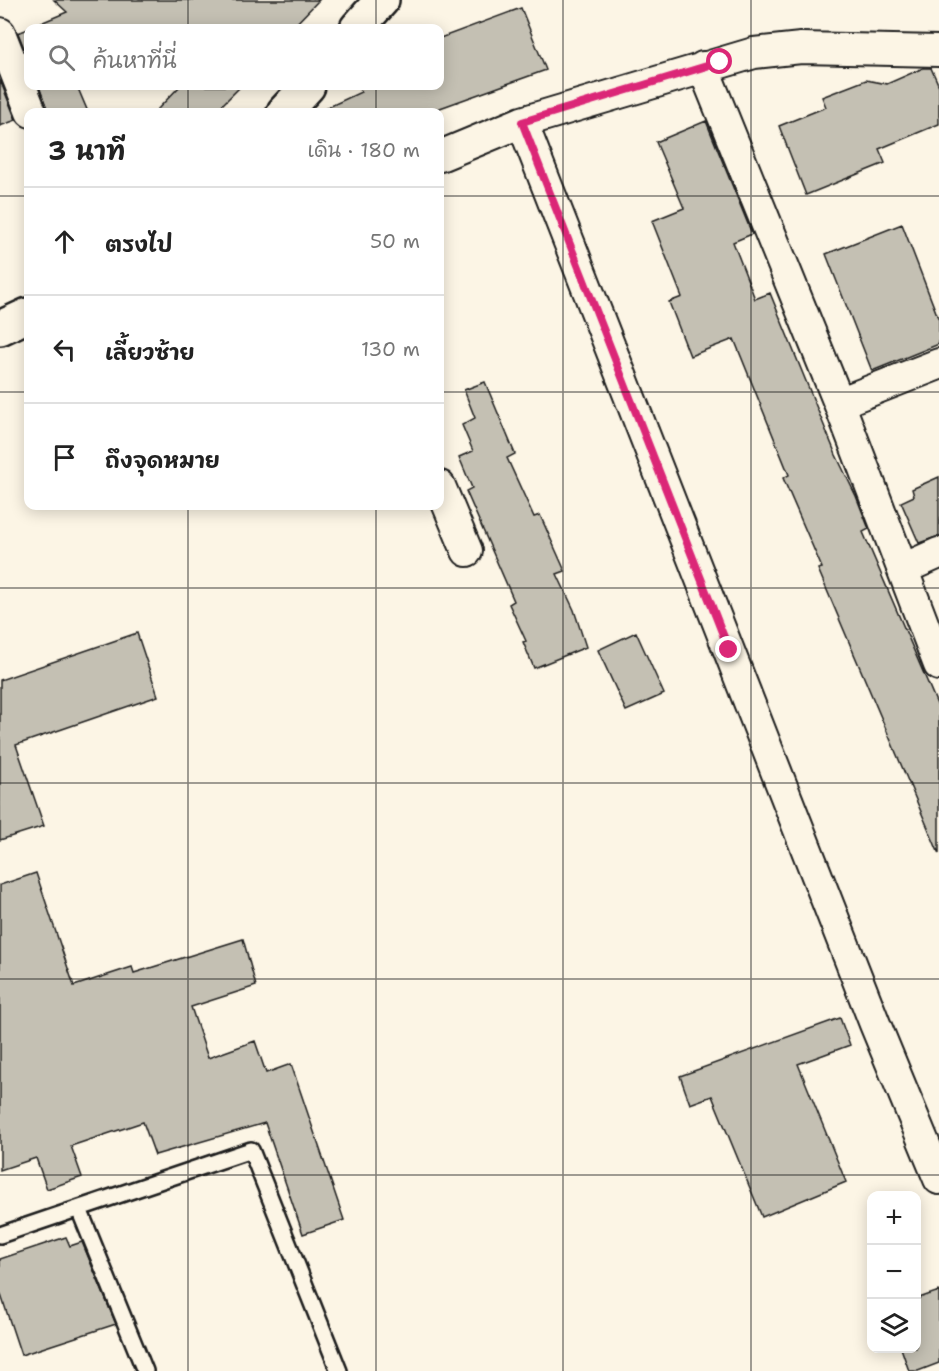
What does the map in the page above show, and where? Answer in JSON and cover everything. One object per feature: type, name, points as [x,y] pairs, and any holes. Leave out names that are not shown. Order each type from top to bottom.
[{"type":"street","points":[[361,24],[382,0]]},
{"type":"street","points":[[0,33],[29,108]]},
{"type":"street","points":[[444,154],[522,122],[754,53],[801,48],[939,51]]},
{"type":"street","points":[[703,67],[838,403],[939,665]]},
{"type":"street","points":[[288,108],[304,90]]},
{"type":"street","points":[[522,122],[875,1024],[939,1179]]},
{"type":"street","points":[[0,328],[24,317]]},
{"type":"street","points":[[838,403],[939,364]]},
{"type":"street","points":[[444,496],[467,551]]},
{"type":"street","points":[[903,568],[939,552]]},
{"type":"lane","points":[[0,1235],[251,1150],[339,1371]]},
{"type":"lane","points":[[79,1209],[145,1371]]},
{"type":"building","points":[[54,0],[319,0],[296,24],[38,24],[67,12]]},
{"type":"building","points":[[521,8],[546,70],[440,108],[327,108],[361,92],[360,90],[444,90],[444,37]]},
{"type":"building","points":[[24,31],[24,48],[18,33]]},
{"type":"building","points":[[923,68],[931,68],[939,86],[939,124],[879,149],[885,163],[806,195],[779,126],[826,107],[822,97],[866,80],[887,84]]},
{"type":"building","points":[[0,80],[16,120],[0,126]]},
{"type":"building","points":[[40,90],[79,90],[86,108],[47,108]]},
{"type":"building","points":[[176,90],[237,90],[219,108],[159,108]]},
{"type":"building","points":[[706,121],[752,234],[733,242],[755,299],[770,293],[836,455],[869,529],[863,532],[939,709],[939,854],[818,569],[822,568],[783,478],[789,475],[734,339],[690,356],[669,302],[682,297],[652,221],[684,208],[656,142]]},
{"type":"building","points":[[902,224],[939,320],[939,344],[872,371],[826,254]]},
{"type":"building","points":[[485,382],[515,454],[507,458],[534,517],[540,515],[565,571],[557,574],[574,610],[586,647],[534,668],[523,642],[526,641],[509,604],[514,601],[466,491],[472,488],[459,457],[473,451],[462,425],[475,418],[464,390]]},
{"type":"building","points":[[939,477],[939,536],[919,543],[901,502],[914,496],[912,489]]},
{"type":"building","points":[[636,632],[664,694],[626,711],[598,650]]},
{"type":"building","points":[[137,633],[158,696],[16,745],[44,826],[0,840],[0,680]]},
{"type":"building","points":[[36,873],[74,986],[132,967],[134,973],[243,939],[256,986],[191,1007],[208,1058],[255,1041],[266,1073],[291,1064],[344,1220],[303,1234],[265,1123],[155,1155],[143,1122],[71,1146],[82,1177],[47,1189],[36,1158],[0,1170],[0,885]]},
{"type":"building","points":[[840,1018],[850,1045],[798,1064],[846,1182],[762,1217],[712,1096],[690,1104],[680,1076]]},
{"type":"building","points":[[66,1237],[70,1246],[82,1242],[116,1324],[21,1355],[0,1292],[0,1259]]},
{"type":"building","points":[[939,1291],[939,1363],[918,1371],[909,1371],[903,1353],[921,1353],[921,1297]]},
{"type":"route","points":[[720,62],[522,122],[729,650]]}]
